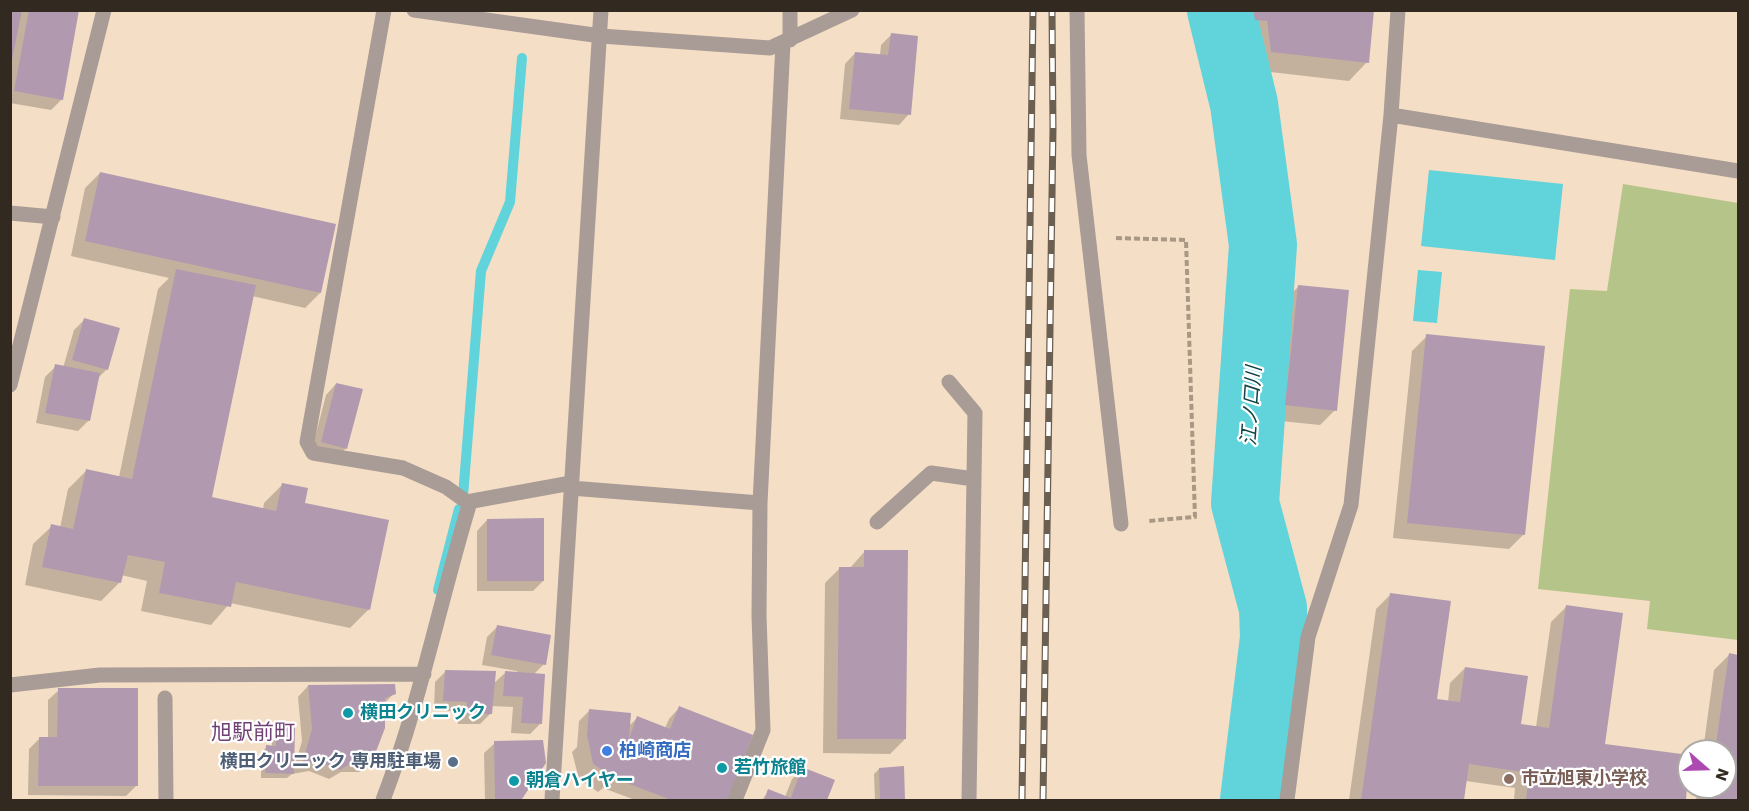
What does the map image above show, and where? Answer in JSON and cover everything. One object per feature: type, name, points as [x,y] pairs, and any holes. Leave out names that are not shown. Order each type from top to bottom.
[{"type":"street","points":[[10,385],[104,10]]},
{"type":"street","points":[[384,10],[307,442],[313,453],[403,468],[446,487],[470,502],[571,485],[760,503]]},
{"type":"street","points":[[414,10],[601,36],[770,48],[852,10]]},
{"type":"street","points":[[552,801],[601,10]]},
{"type":"street","points":[[735,801],[763,730],[759,616],[760,503],[786,41],[790,10]]},
{"type":"street","points":[[1077,10],[1079,155],[1120,524]]},
{"type":"street","points":[[1287,801],[1308,637],[1351,505],[1391,115],[1398,10]]},
{"type":"street","points":[[1391,115],[1738,171]]},
{"type":"street","points":[[10,213],[53,217]]},
{"type":"street","points":[[949,382],[975,413],[969,801]]},
{"type":"street","points":[[877,522],[931,473],[974,479]]},
{"type":"street","points":[[383,801],[401,753],[424,674],[436,619],[470,502]]},
{"type":"street","points":[[10,685],[100,675],[424,674]]},
{"type":"street","points":[[165,698],[166,801]]},
{"type":"path","points":[[1088,237],[1186,240],[1195,517],[1120,524]]},
{"type":"green space","points":[[1623,184],[1738,203],[1738,640],[1647,629],[1650,601],[1538,589],[1570,289],[1607,291]]},
{"type":"water","points":[[1429,170],[1563,184],[1555,260],[1421,246]]},
{"type":"water","points":[[1418,270],[1442,272],[1437,323],[1413,321]]},
{"type":"building","points":[[10,10],[22,10],[12,60],[10,60]]},
{"type":"building","points":[[29,10],[79,10],[63,100],[14,91]]},
{"type":"building","points":[[1253,10],[1374,10],[1369,63],[1271,52],[1267,21],[1255,20]]},
{"type":"building","points":[[891,33],[918,36],[911,115],[849,109],[855,52],[888,55]]},
{"type":"building","points":[[100,172],[336,224],[321,293],[85,241]]},
{"type":"building","points":[[176,269],[256,285],[212,497],[276,511],[282,483],[308,488],[305,503],[389,520],[370,610],[236,582],[231,607],[159,593],[165,562],[128,555],[121,583],[42,567],[51,524],[73,529],[86,469],[132,479]]},
{"type":"building","points":[[1298,285],[1349,290],[1337,411],[1285,405]]},
{"type":"building","points":[[84,318],[120,328],[108,370],[72,360]]},
{"type":"building","points":[[1426,334],[1545,346],[1525,535],[1407,523]]},
{"type":"building","points":[[55,364],[100,373],[90,421],[45,413]]},
{"type":"building","points":[[336,383],[363,389],[347,449],[321,442]]},
{"type":"building","points":[[544,518],[544,581],[487,581],[487,519]]},
{"type":"building","points":[[864,550],[908,550],[906,739],[837,739],[839,567],[864,567]]},
{"type":"building","points":[[1390,593],[1451,601],[1437,699],[1460,702],[1465,667],[1528,676],[1521,724],[1549,728],[1566,605],[1623,613],[1605,744],[1677,753],[1677,799],[1686,799],[1526,800],[1529,773],[1469,764],[1464,800],[1361,800]]},
{"type":"building","points":[[497,625],[551,635],[546,665],[491,655]]},
{"type":"building","points":[[1729,653],[1738,655],[1738,800],[1708,800],[1737,799],[1737,739],[1717,739]]},
{"type":"building","points":[[445,670],[496,671],[492,714],[468,714],[467,702],[443,701]]},
{"type":"building","points":[[505,671],[545,674],[542,724],[521,723],[523,697],[503,696]]},
{"type":"building","name":"横田クリニック","points":[[395,684],[396,694],[385,698],[385,728],[372,762],[353,762],[340,770],[320,762],[302,764],[312,729],[308,685]]},
{"type":"building","points":[[58,688],[138,688],[138,786],[38,786],[39,737],[57,737]]},
{"type":"building","points":[[679,706],[753,735],[728,800],[671,800],[614,778],[593,764],[587,735],[589,709],[631,713],[629,739],[637,716],[670,729]]},
{"type":"building","points":[[276,727],[295,727],[294,774],[265,773],[266,745],[276,746]]},
{"type":"building","name":"朝倉ハイヤー","points":[[543,740],[546,763],[522,799],[495,799],[494,741]]},
{"type":"building","points":[[904,766],[905,800],[880,800],[879,768]]},
{"type":"building","points":[[802,767],[835,780],[827,800],[764,800],[768,789],[791,798]]},
{"type":"waterway","name":"江ノ口川","points":[[1221,10],[1244,104],[1263,245],[1245,503],[1273,608],[1274,638],[1254,800]]},
{"type":"waterway","points":[[463,496],[481,271],[510,202],[522,58]]},
{"type":"waterway","points":[[438,590],[459,509]]},
{"type":"railway","points":[[1022,800],[1033,10]]},
{"type":"railway","points":[[1043,800],[1053,129],[1052,10]]},
{"type":"place","name":"横田クリニック","points":[[348,713]]},
{"type":"place","name":"柏崎商店","points":[[607,751]]},
{"type":"place","name":"横田クリニック 専用駐車場","points":[[453,762]]},
{"type":"place","name":"若竹旅館","points":[[722,768]]},
{"type":"place","name":"市立旭東小学校","points":[[1509,779]]},
{"type":"place","name":"朝倉ハイヤー","points":[[514,781]]},
{"type":"district","name":"旭駅前町","points":[[253,733]]}]
